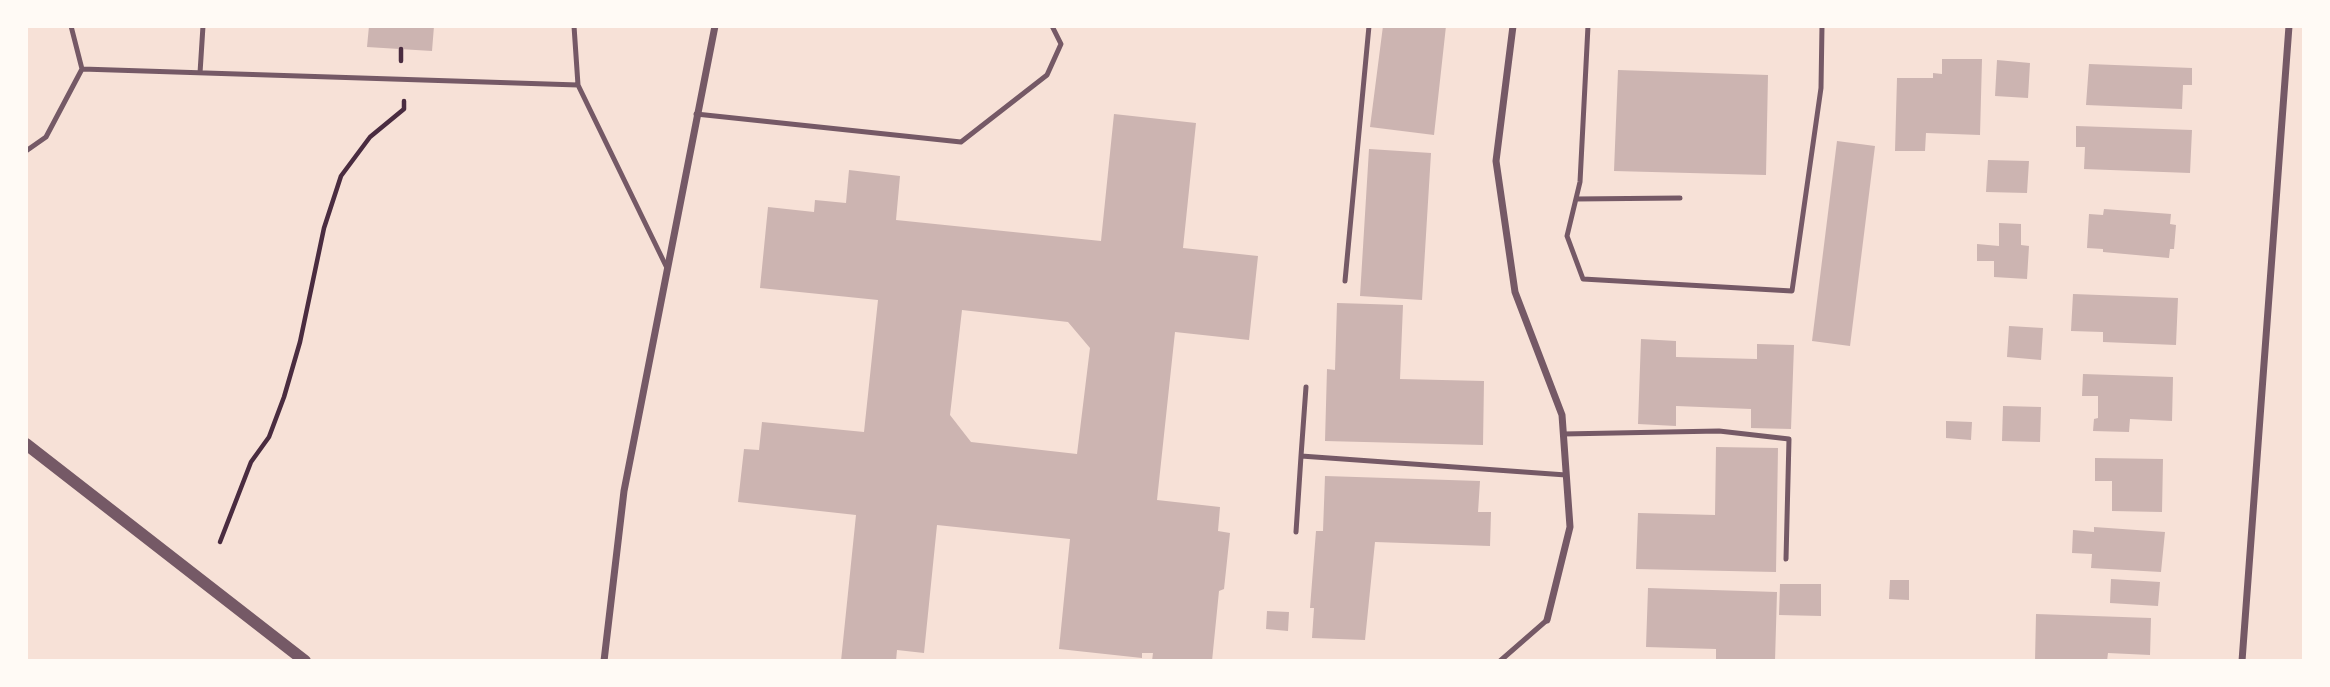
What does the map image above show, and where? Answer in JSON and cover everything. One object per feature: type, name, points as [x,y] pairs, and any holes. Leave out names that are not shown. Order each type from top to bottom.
[{"type":"street","points":[[604,661],[624,491],[715,26]]},
{"type":"street","points":[[1513,26],[1496,161],[1515,292],[1562,415],[1570,527],[1547,620]]},
{"type":"street","points":[[2242,661],[2289,26]]},
{"type":"street","points":[[26,444],[304,661]]},
{"type":"lane","points":[[26,151],[46,137],[82,69],[71,26]]},
{"type":"lane","points":[[200,73],[203,26]]},
{"type":"lane","points":[[574,26],[578,85],[666,266]]},
{"type":"lane","points":[[696,114],[961,142],[1047,75],[1061,44],[1052,26]]},
{"type":"lane","points":[[1345,281],[1369,26]]},
{"type":"lane","points":[[1588,26],[1580,183],[1567,236],[1583,279],[1792,291],[1821,88],[1822,26]]},
{"type":"lane","points":[[82,69],[578,85]]},
{"type":"lane","points":[[1576,200],[1679,198]]},
{"type":"lane","points":[[1296,532],[1306,387]]},
{"type":"lane","points":[[1563,434],[1719,431],[1789,439],[1786,559]]},
{"type":"lane","points":[[1301,456],[1566,475]]},
{"type":"lane","points":[[1500,661],[1547,620]]},
{"type":"path","points":[[220,542],[251,461],[269,437],[284,397],[300,342],[324,228],[341,176],[370,137],[404,109],[401,49]]},
{"type":"building","points":[[369,26],[434,26],[432,51],[367,47]]},
{"type":"building","points":[[1383,26],[1446,26],[1434,135],[1370,127]]},
{"type":"building","points":[[1942,59],[1982,59],[1980,135],[1926,133],[1925,151],[1895,151],[1897,78],[1933,78],[1933,73],[1942,74]]},
{"type":"building","points":[[1997,60],[2030,63],[2028,98],[1995,96]]},
{"type":"building","points":[[2089,64],[2192,68],[2192,85],[2183,85],[2182,109],[2086,105]]},
{"type":"building","points":[[1618,70],[1768,75],[1766,175],[1614,171]]},
{"type":"building","points":[[1114,114],[1196,123],[1183,248],[1258,256],[1249,340],[1175,332],[1157,500],[1220,507],[1218,531],[1230,533],[1224,589],[1219,591],[1212,661],[1152,661],[1153,653],[1142,653],[1142,658],[1059,649],[1070,539],[937,525],[924,653],[897,650],[896,661],[841,661],[856,515],[738,502],[744,449],[759,450],[762,422],[864,432],[878,300],[760,288],[768,207],[814,212],[815,200],[846,203],[849,170],[900,176],[896,220],[1101,241]],"holes":[[[962,310],[1068,322],[1090,348],[1077,454],[971,442],[950,415]]]},
{"type":"building","points":[[2076,126],[2192,130],[2190,173],[2084,169],[2085,147],[2076,147]]},
{"type":"building","points":[[1837,141],[1875,146],[1850,346],[1812,341]]},
{"type":"building","points":[[1369,149],[1431,153],[1422,300],[1360,296]]},
{"type":"building","points":[[1988,160],[2029,161],[2027,193],[1986,192]]},
{"type":"building","points":[[2104,209],[2171,214],[2170,224],[2176,225],[2174,249],[2170,249],[2169,258],[2087,248],[2089,214],[2103,215]]},
{"type":"building","points":[[1999,223],[2021,224],[2021,245],[2029,246],[2027,279],[1994,277],[1994,261],[1977,261],[1977,244],[1999,246]]},
{"type":"building","points":[[2073,294],[2178,298],[2176,345],[2103,342],[2103,332],[2071,331]]},
{"type":"building","points":[[1337,303],[1403,305],[1400,379],[1484,381],[1483,445],[1325,441],[1327,369],[1335,370]]},
{"type":"building","points":[[2009,326],[2043,328],[2041,360],[2007,357]]},
{"type":"building","points":[[1641,339],[1676,341],[1676,357],[1757,359],[1757,344],[1794,345],[1791,429],[1751,428],[1751,409],[1676,406],[1676,426],[1638,424]]},
{"type":"building","points":[[2083,374],[2173,377],[2172,421],[2130,419],[2129,432],[2093,431],[2094,419],[2098,418],[2098,396],[2082,396]]},
{"type":"building","points":[[2003,406],[2041,407],[2040,442],[2002,441]]},
{"type":"building","points":[[1946,421],[1972,422],[1971,440],[1946,438]]},
{"type":"building","points":[[1716,447],[1778,448],[1776,572],[1636,569],[1638,513],[1715,515]]},
{"type":"building","points":[[2095,458],[2163,459],[2162,512],[2112,511],[2112,481],[2095,481]]},
{"type":"building","points":[[1325,476],[1480,481],[1478,512],[1491,512],[1490,546],[1375,542],[1365,640],[1312,638],[1314,608],[1310,608],[1316,531],[1323,531]]},
{"type":"building","points":[[2094,527],[2165,532],[2161,572],[2091,568],[2092,554],[2072,553],[2073,530],[2094,532]]},
{"type":"building","points":[[2111,579],[2160,582],[2158,606],[2110,603]]},
{"type":"building","points":[[1890,580],[1909,580],[1909,600],[1889,599]]},
{"type":"building","points":[[1780,584],[1821,584],[1821,616],[1779,615]]},
{"type":"building","points":[[1648,588],[1777,592],[1775,661],[1716,661],[1716,649],[1646,647]]},
{"type":"building","points":[[1267,611],[1289,612],[1288,631],[1266,629]]},
{"type":"building","points":[[2036,614],[2151,618],[2150,655],[2108,653],[2107,661],[2035,661]]}]
